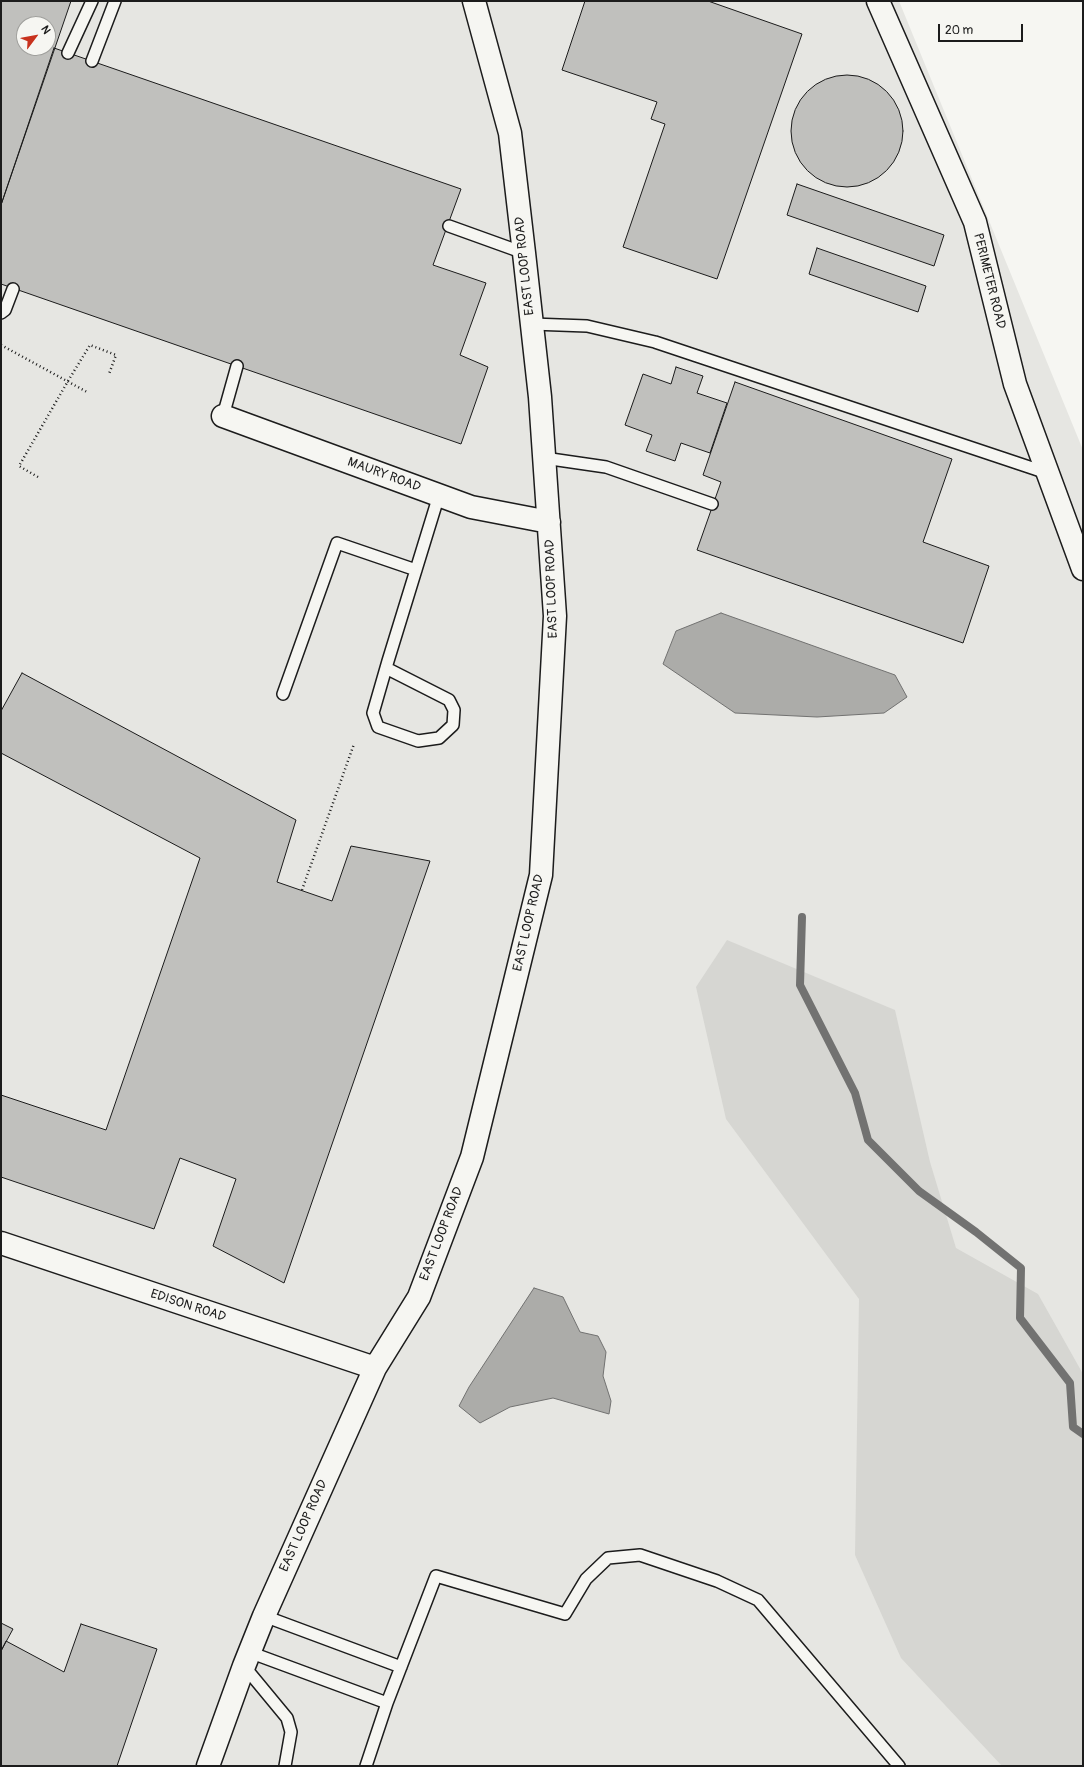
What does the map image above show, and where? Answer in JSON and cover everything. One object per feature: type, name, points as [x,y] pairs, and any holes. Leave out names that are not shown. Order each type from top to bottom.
[{"type":"street","name":"EAST LOOP ROAD","points":[[208,1766],[264,1616],[375,1368],[419,1297],[472,1157],[542,875],[555,616],[549,522],[532,324],[510,133],[474,1]]},
{"type":"street","name":"PERIMETER ROAD","points":[[878,1],[974,222],[1015,384],[1083,569]]},
{"type":"street","name":"MAURY ROAD","points":[[223,416],[471,507],[549,522]]},
{"type":"street","name":"EDISON ROAD","points":[[1,1243],[375,1368]]},
{"type":"lane","points":[[68,52],[92,1]]},
{"type":"lane","points":[[92,61],[115,1]]},
{"type":"lane","points":[[449,226],[524,252]]},
{"type":"lane","points":[[1,313],[5,310],[12,289]]},
{"type":"lane","points":[[532,324],[587,326],[655,342],[1047,473]]},
{"type":"lane","points":[[223,416],[237,366]]},
{"type":"lane","points":[[544,458],[606,467],[712,504]]},
{"type":"lane","points":[[386,668],[449,700],[454,710],[453,724],[439,738],[418,741],[378,727],[373,713],[386,668],[439,495]]},
{"type":"lane","points":[[283,694],[337,544],[416,570]]},
{"type":"lane","points":[[366,1766],[387,1703],[436,1576],[564,1614],[586,1578],[608,1558],[640,1555],[717,1581],[758,1600],[899,1766]]},
{"type":"lane","points":[[264,1616],[401,1667]]},
{"type":"lane","points":[[247,1659],[387,1703]]},
{"type":"lane","points":[[247,1659],[287,1718],[291,1732],[285,1766]]},
{"type":"path","points":[[1,345],[87,392]]},
{"type":"path","points":[[38,477],[19,466],[90,345],[116,355],[109,374]]},
{"type":"path","points":[[302,890],[354,744]]},
{"type":"shaded area","points":[[1,1],[899,1],[1083,450],[1083,1766],[1,1766]]},
{"type":"shaded area","points":[[721,613],[895,675],[907,697],[884,713],[817,717],[735,713],[663,664],[676,631]]},
{"type":"shaded area","points":[[727,940],[895,1010],[930,1162],[956,1248],[1038,1294],[1083,1374],[1083,1766],[1002,1766],[901,1658],[855,1555],[859,1299],[726,1119],[696,987]]},
{"type":"shaded area","points":[[534,1288],[563,1297],[580,1332],[598,1336],[606,1352],[603,1376],[611,1401],[609,1414],[553,1398],[510,1407],[480,1423],[459,1406],[469,1387]]},
{"type":"building","points":[[1,1],[71,1],[56,45],[56,16],[16,16],[16,56],[52,56],[1,205]]},
{"type":"building","points":[[585,1],[708,1],[802,34],[717,279],[623,247],[665,124],[651,119],[657,102],[562,70]]},
{"type":"building","points":[[56,49],[461,189],[433,265],[486,283],[460,355],[488,367],[461,444],[1,284],[1,205],[51,56],[56,56]]},
{"type":"building","points":[[847,75],[868,79],[886,92],[899,110],[903,131],[899,152],[886,170],[868,183],[847,187],[826,183],[808,170],[795,152],[791,131],[795,110],[808,92],[826,79]]},
{"type":"building","points":[[797,184],[944,235],[934,266],[787,215]]},
{"type":"building","points":[[817,248],[926,286],[918,312],[809,274]]},
{"type":"building","points":[[676,367],[703,376],[697,393],[727,403],[710,453],[681,443],[675,461],[646,451],[652,435],[625,425],[643,374],[671,384]]},
{"type":"building","points":[[735,382],[952,459],[923,542],[989,566],[963,643],[697,550],[721,482],[703,475]]},
{"type":"building","points":[[22,673],[296,820],[277,882],[332,901],[351,846],[430,861],[284,1283],[213,1246],[236,1179],[180,1158],[154,1229],[1,1177],[1,1095],[106,1130],[200,858],[1,753],[1,711]]},
{"type":"building","points":[[1,1623],[13,1629],[1,1651]]},
{"type":"building","points":[[81,1624],[157,1649],[117,1766],[1,1766],[1,1651],[6,1641],[64,1672]]},
{"type":"waterway","points":[[802,917],[800,985],[855,1093],[868,1140],[919,1191],[976,1232],[1021,1268],[1020,1318],[1070,1383],[1073,1427],[1083,1434]]}]
